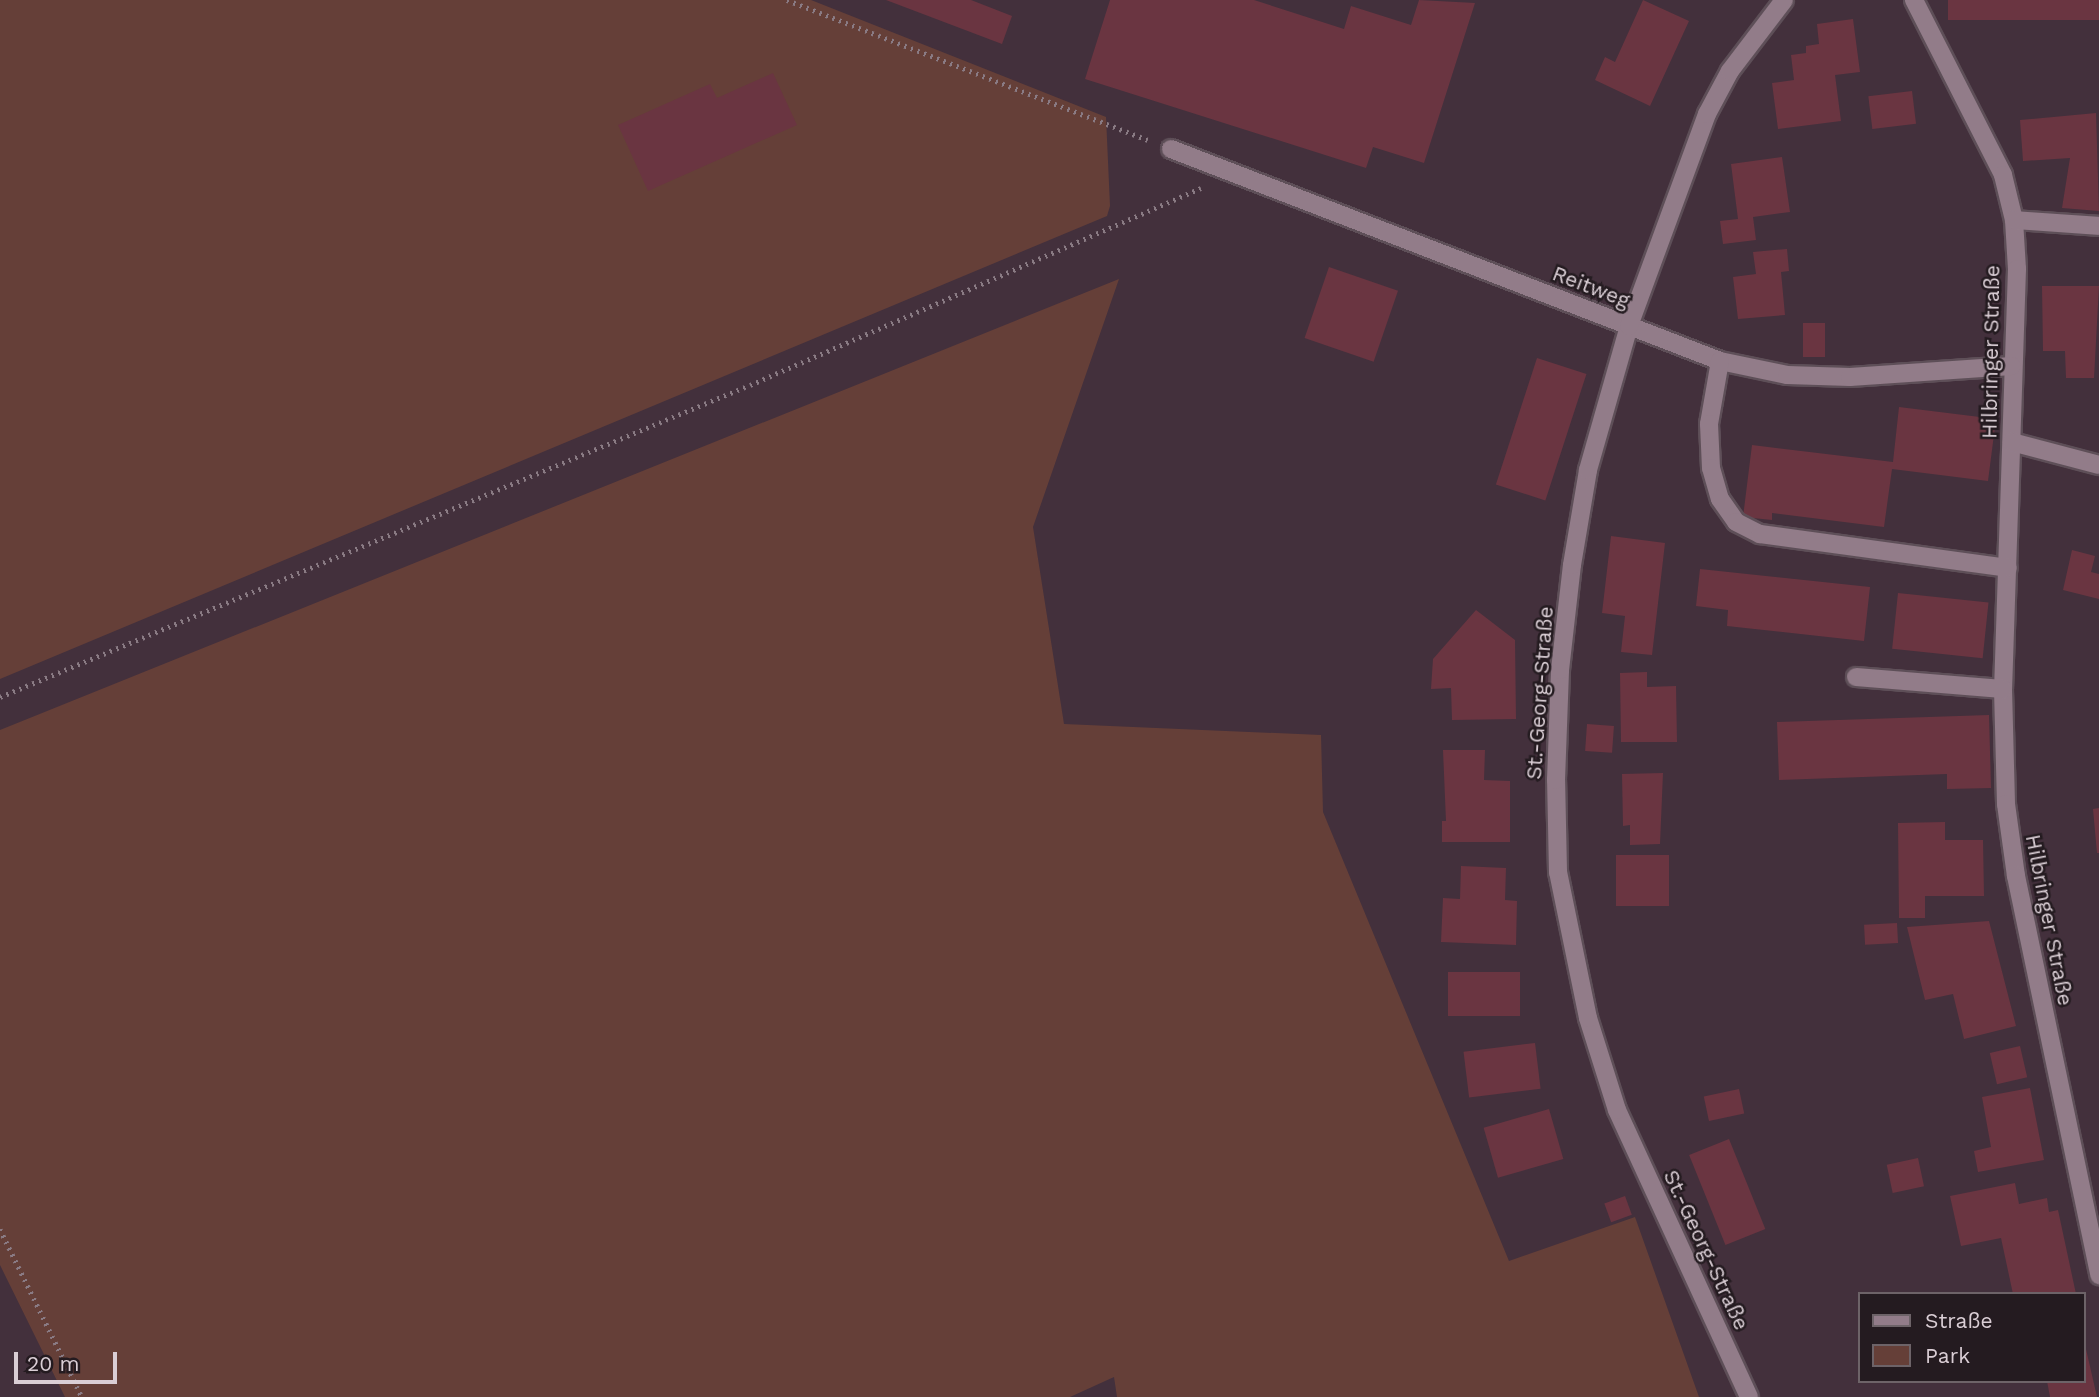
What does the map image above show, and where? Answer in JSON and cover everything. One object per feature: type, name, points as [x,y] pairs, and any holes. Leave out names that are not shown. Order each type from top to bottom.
[{"type":"street","name":"St.-Georg-Straße","points":[[1749,1397],[1617,1110],[1588,1018],[1558,872],[1559,698],[1572,565],[1588,470],[1629,326],[1707,114],[1730,71],[1784,0]]},
{"type":"street","name":"Hilbringer Straße","points":[[1914,0],[2003,175],[2014,220],[2012,442],[2003,689],[2006,804],[2016,876],[2099,1275]]},
{"type":"street","name":"Reitweg","points":[[1171,149],[1720,361],[1787,375],[1850,377],[2012,366]]},
{"type":"street","points":[[2014,220],[2099,226]]},
{"type":"street","points":[[1720,361],[1709,424],[1711,468],[1720,499],[1736,522],[1760,534],[2008,568]]},
{"type":"street","points":[[2012,442],[2099,465]]},
{"type":"street","points":[[1856,677],[2003,689]]},
{"type":"path","points":[[787,0],[1171,149]]},
{"type":"path","points":[[0,698],[1192,195],[1223,170]]},
{"type":"path","points":[[0,1229],[82,1397]]},
{"type":"green space","points":[[0,0],[811,0],[1106,117],[1110,206],[1107,216],[0,679]]},
{"type":"green space","points":[[1119,279],[1033,527],[1064,724],[1321,735],[1323,812],[1509,1261],[1635,1217],[1699,1397],[1117,1397],[1114,1377],[1070,1397],[65,1397],[0,1265],[0,730]]},
{"type":"building","points":[[886,0],[971,0],[1012,16],[1002,44]]},
{"type":"building","points":[[1110,0],[1254,0],[1344,29],[1351,6],[1411,25],[1419,0],[1475,3],[1424,163],[1373,147],[1366,168],[1085,79]]},
{"type":"building","points":[[1643,0],[1689,21],[1650,106],[1595,80],[1605,57],[1615,62]]},
{"type":"building","points":[[1948,0],[2099,0],[2099,20],[1948,20]]},
{"type":"building","points":[[1853,19],[1860,72],[1835,75],[1841,121],[1778,129],[1772,83],[1794,80],[1791,55],[1806,53],[1806,46],[1819,44],[1817,24]]},
{"type":"building","points":[[773,73],[797,125],[648,191],[618,125],[710,84],[717,98]]},
{"type":"building","points":[[1912,91],[1916,124],[1872,129],[1868,96]]},
{"type":"building","points":[[2096,113],[2099,211],[2062,208],[2070,158],[2023,161],[2020,120]]},
{"type":"building","points":[[1782,157],[1790,212],[1753,217],[1756,240],[1723,244],[1720,221],[1738,219],[1731,164]]},
{"type":"building","points":[[1787,249],[1789,271],[1781,272],[1785,315],[1738,319],[1733,277],[1756,274],[1753,252]]},
{"type":"building","points":[[1329,267],[1398,291],[1374,362],[1305,338]]},
{"type":"building","points":[[2042,286],[2099,286],[2094,378],[2066,378],[2065,351],[2043,351]]},
{"type":"building","points":[[1803,323],[1825,323],[1825,357],[1803,357]]},
{"type":"building","points":[[1537,358],[1586,374],[1545,501],[1496,484]]},
{"type":"building","points":[[1899,407],[1996,419],[1988,481],[1892,469],[1884,527],[1772,513],[1772,520],[1743,517],[1752,445],[1893,462]]},
{"type":"building","points":[[1611,536],[1665,543],[1652,655],[1621,652],[1625,616],[1602,613]]},
{"type":"building","points":[[2072,550],[2095,556],[2091,572],[2099,574],[2099,599],[2063,590]]},
{"type":"building","points":[[1700,569],[1870,587],[1864,641],[1727,626],[1728,610],[1696,606]]},
{"type":"building","points":[[1898,593],[1989,603],[1983,658],[1892,649]]},
{"type":"building","points":[[1476,610],[1515,640],[1516,719],[1452,720],[1451,688],[1431,689],[1433,659]]},
{"type":"building","points":[[1647,672],[1647,687],[1676,686],[1677,742],[1621,742],[1620,673]]},
{"type":"building","points":[[1989,715],[1991,788],[1947,789],[1947,774],[1779,780],[1777,722]]},
{"type":"building","points":[[1587,724],[1614,726],[1612,753],[1585,751]]},
{"type":"building","points":[[1443,750],[1485,750],[1484,780],[1510,781],[1510,842],[1442,842],[1442,821],[1446,821]]},
{"type":"building","points":[[1663,773],[1660,844],[1630,845],[1630,825],[1623,826],[1622,774]]},
{"type":"building","points":[[2099,808],[2099,853],[2097,853],[2093,809]]},
{"type":"building","points":[[1945,822],[1945,840],[1983,840],[1984,896],[1925,896],[1925,918],[1899,918],[1898,823]]},
{"type":"building","points":[[1616,855],[1669,855],[1669,906],[1616,906]]},
{"type":"building","points":[[1461,866],[1506,868],[1505,900],[1517,901],[1516,945],[1441,942],[1443,898],[1460,899]]},
{"type":"building","points":[[1989,921],[2016,1026],[1964,1039],[1953,994],[1925,1000],[1907,927]]},
{"type":"building","points":[[1897,923],[1898,943],[1865,945],[1864,925]]},
{"type":"building","points":[[1448,972],[1520,972],[1520,1016],[1448,1016]]},
{"type":"building","points":[[1535,1043],[1541,1089],[1469,1097],[1464,1052]]},
{"type":"building","points":[[2020,1046],[2027,1077],[1997,1084],[1990,1053]]},
{"type":"building","points":[[2030,1088],[2044,1160],[1978,1172],[1974,1151],[1991,1147],[1982,1097]]},
{"type":"building","points":[[1739,1089],[1744,1113],[1709,1121],[1704,1096]]},
{"type":"building","points":[[1549,1109],[1563,1159],[1498,1178],[1484,1128]]},
{"type":"building","points":[[1729,1139],[1765,1229],[1725,1245],[1689,1155]]},
{"type":"building","points":[[1918,1158],[1924,1186],[1893,1193],[1887,1165]]},
{"type":"building","points":[[2015,1183],[2019,1204],[2047,1198],[2049,1212],[2058,1210],[2076,1292],[2013,1292],[2001,1238],[1961,1246],[1950,1196]]},
{"type":"building","points":[[1625,1196],[1632,1215],[1611,1222],[1604,1204]]},
{"type":"building","points":[[2085,1345],[2097,1397],[2050,1397],[2047,1383],[2085,1383]]}]
